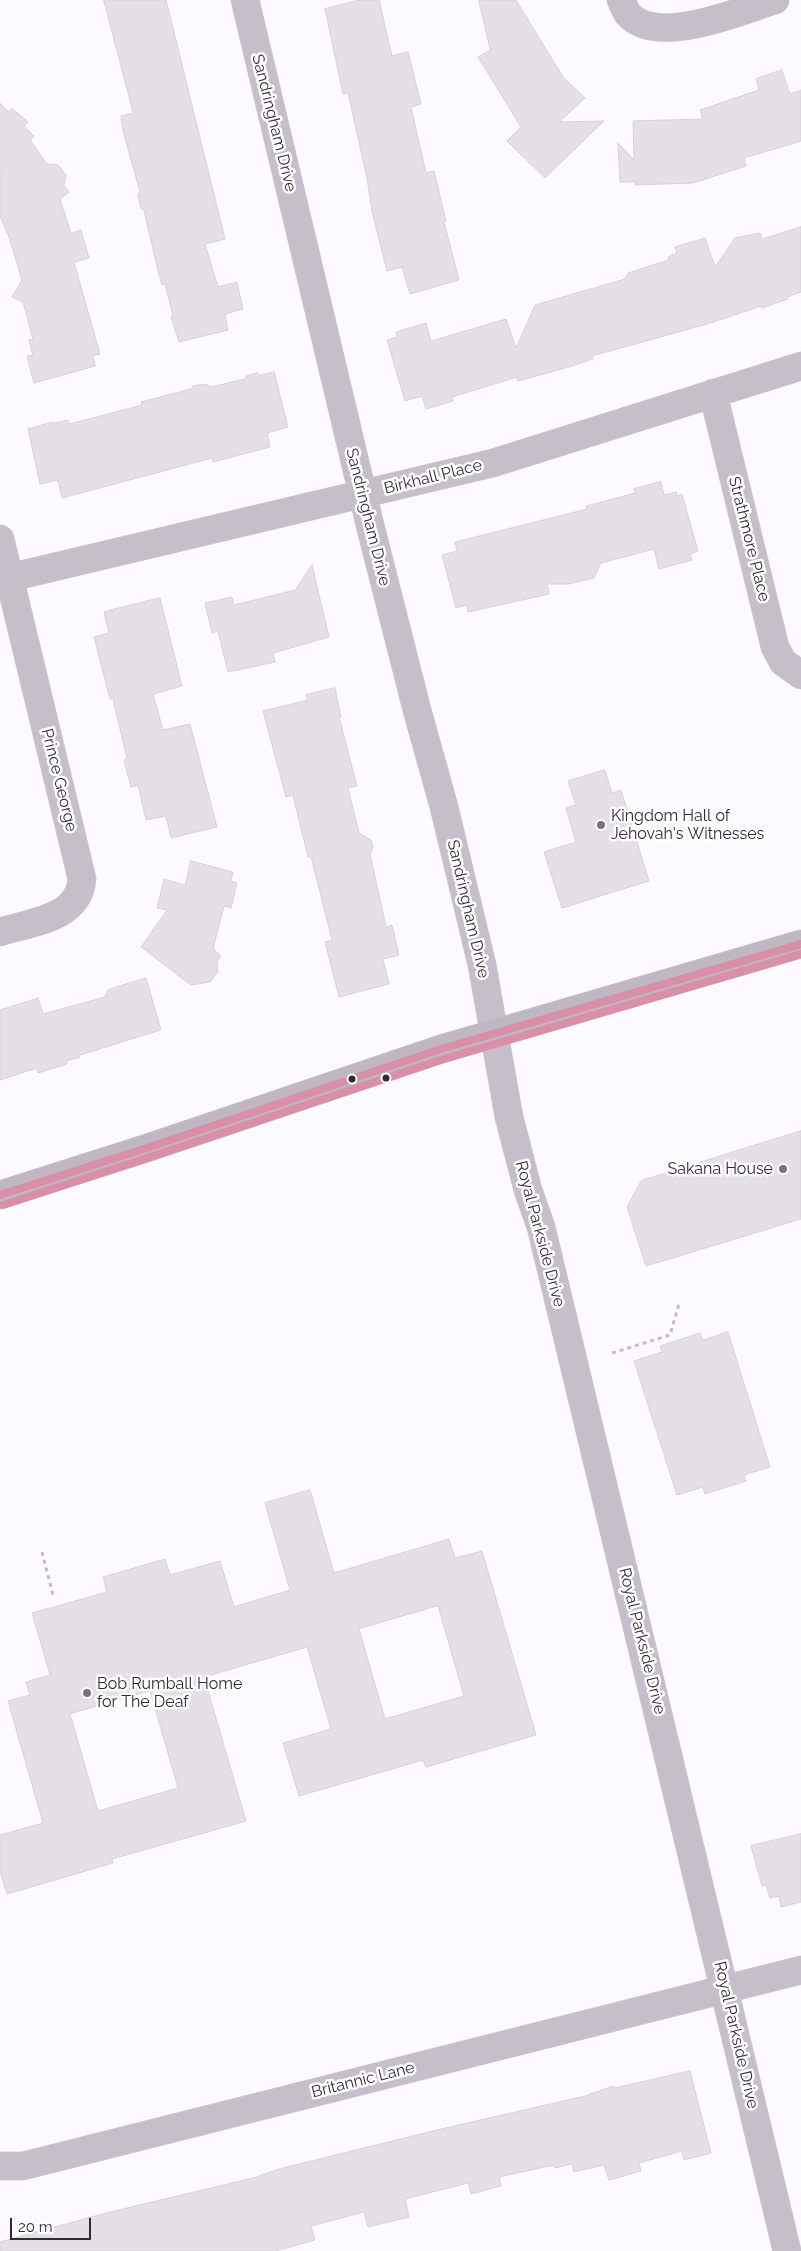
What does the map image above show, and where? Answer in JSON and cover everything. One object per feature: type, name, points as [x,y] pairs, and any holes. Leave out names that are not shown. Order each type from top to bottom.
[{"type":"main road","points":[[0,1195],[494,1033],[801,944]]},
{"type":"street","name":"Sandringham Drive","points":[[244,0],[363,494],[417,710],[444,806],[482,964],[494,1033]]},
{"type":"street","points":[[621,0],[628,14],[647,26],[672,29],[696,24],[775,0]]},
{"type":"street","name":"Birkhall Place","points":[[5,579],[492,463],[801,366]]},
{"type":"street","name":"Strathmore Place","points":[[713,393],[775,647],[787,666],[801,675]]},
{"type":"street","name":"Prince George","points":[[0,539],[5,579],[82,880],[76,899],[64,911],[0,932]]},
{"type":"street","name":"Royal Parkside Drive","points":[[494,1033],[509,1117],[528,1190],[542,1227],[726,1989],[787,2251]]},
{"type":"street","name":"Britannic Lane","points":[[0,2166],[23,2166],[801,1970]]},
{"type":"path","points":[[612,1353],[670,1335],[679,1304]]},
{"type":"path","points":[[42,1552],[53,1595]]},
{"type":"building","points":[[104,0],[166,0],[225,239],[205,244],[218,287],[237,282],[243,309],[225,314],[228,330],[179,342],[171,317],[173,315],[165,284],[162,285],[158,271],[144,210],[141,209],[138,194],[140,192],[123,131],[121,116],[133,113]]},
{"type":"building","points":[[360,0],[379,0],[392,56],[408,52],[421,104],[411,107],[426,173],[434,171],[446,221],[444,222],[459,280],[410,294],[402,267],[387,271],[372,211],[367,178],[348,93],[343,94],[325,9]]},
{"type":"building","points":[[479,0],[516,0],[563,77],[585,98],[559,122],[604,121],[545,178],[507,141],[521,127],[478,57],[490,50]]},
{"type":"building","points":[[782,70],[790,94],[801,90],[801,141],[744,158],[746,166],[693,183],[635,185],[635,182],[620,182],[618,143],[634,160],[633,121],[703,119],[700,110],[759,90],[756,79]]},
{"type":"building","points":[[0,103],[9,112],[12,108],[28,122],[24,126],[34,136],[30,140],[47,164],[58,165],[66,175],[64,186],[69,192],[60,199],[71,233],[81,230],[89,258],[74,262],[100,354],[93,355],[95,366],[34,383],[27,356],[33,355],[29,340],[33,339],[23,302],[12,297],[22,280],[9,237],[0,216]]},
{"type":"building","points":[[801,227],[801,292],[787,297],[788,299],[592,356],[593,359],[569,367],[518,381],[517,377],[452,397],[453,401],[426,409],[422,396],[405,401],[387,340],[397,337],[396,332],[426,323],[431,341],[506,319],[516,348],[535,305],[625,279],[628,273],[669,260],[668,257],[677,253],[675,247],[705,238],[715,267],[735,238],[760,233],[762,239]]},
{"type":"building","points":[[274,372],[288,427],[267,433],[270,447],[213,462],[212,458],[62,498],[58,480],[40,484],[28,429],[52,422],[68,420],[69,424],[116,412],[142,405],[141,402],[191,389],[193,386],[205,384],[211,387],[245,379],[246,376],[257,373],[260,375]]},
{"type":"building","points":[[661,482],[664,495],[676,492],[677,496],[682,494],[698,551],[690,554],[692,560],[659,569],[654,549],[601,563],[594,578],[569,584],[547,584],[549,594],[468,612],[467,605],[456,608],[442,555],[457,551],[455,542],[587,509],[586,506],[636,493],[634,489]]},
{"type":"building","points":[[312,565],[329,637],[273,653],[275,662],[228,672],[218,631],[212,633],[205,603],[232,597],[234,605],[295,590]]},
{"type":"building","points":[[160,598],[182,686],[153,694],[163,730],[190,724],[217,827],[171,838],[166,816],[146,820],[138,785],[131,787],[124,760],[127,759],[113,699],[110,699],[94,637],[109,633],[104,612]]},
{"type":"building","points":[[335,688],[341,717],[339,717],[357,786],[348,788],[359,833],[371,840],[373,848],[370,854],[386,927],[392,925],[399,955],[383,959],[389,984],[339,997],[325,942],[332,940],[314,868],[311,857],[308,857],[293,795],[286,797],[263,711],[308,700],[306,695]]},
{"type":"building","name":"Kingdom Hall of Jehovah's Witnesses","points":[[605,770],[612,793],[621,790],[649,881],[562,908],[544,852],[576,842],[566,808],[576,805],[568,781]]},
{"type":"building","points":[[191,861],[233,872],[231,881],[237,883],[231,908],[224,906],[213,949],[221,956],[217,961],[218,972],[210,982],[191,985],[141,947],[167,910],[157,908],[164,879],[185,885]]},
{"type":"building","points":[[146,978],[161,1030],[80,1055],[80,1057],[66,1061],[67,1064],[38,1073],[37,1068],[0,1080],[0,1010],[38,998],[43,1014],[105,997],[108,990]]},
{"type":"building","points":[[801,1131],[801,1219],[646,1266],[627,1207],[641,1181]]},
{"type":"building","points":[[728,1332],[770,1467],[744,1475],[746,1481],[705,1494],[703,1487],[677,1495],[634,1361],[662,1352],[660,1346],[700,1333],[703,1340]]},
{"type":"building","name":"Bob Rumball Home for The Deaf","points":[[310,1490],[334,1573],[449,1539],[455,1558],[482,1551],[536,1735],[426,1767],[423,1760],[299,1796],[283,1743],[331,1729],[307,1647],[204,1677],[246,1821],[112,1859],[113,1863],[7,1894],[0,1871],[0,1835],[43,1823],[8,1701],[30,1695],[26,1682],[50,1675],[32,1613],[107,1592],[103,1577],[165,1559],[170,1575],[220,1561],[234,1607],[290,1590],[265,1503]],"holes":[[[438,1606],[464,1696],[385,1719],[359,1629]],[[150,1691],[178,1788],[98,1811],[70,1714]]]},
{"type":"building","points":[[801,1834],[801,1902],[781,1907],[779,1896],[770,1898],[766,1885],[762,1886],[751,1846]]},
{"type":"building","points":[[690,2071],[711,2153],[684,2160],[682,2151],[639,2163],[641,2171],[609,2180],[604,2165],[574,2172],[572,2164],[555,2168],[554,2165],[499,2177],[501,2186],[471,2194],[468,2183],[405,2199],[409,2217],[368,2227],[364,2212],[311,2226],[315,2240],[276,2251],[0,2251],[0,2242],[106,2213],[253,2178],[279,2169],[437,2130],[585,2096],[613,2086],[614,2088]]},
{"type":"transit line","points":[[0,1195],[147,1148],[441,1049],[801,944]]},
{"type":"transit line","points":[[3,1205],[444,1059],[801,954]]},
{"type":"place","name":"Kingdom Hall of Jehovah's Witnesses","points":[[601,825]]},
{"type":"place","name":"Sakana House","points":[[783,1169]]},
{"type":"place","name":"Bob Rumball Home for The Deaf","points":[[87,1693]]}]
